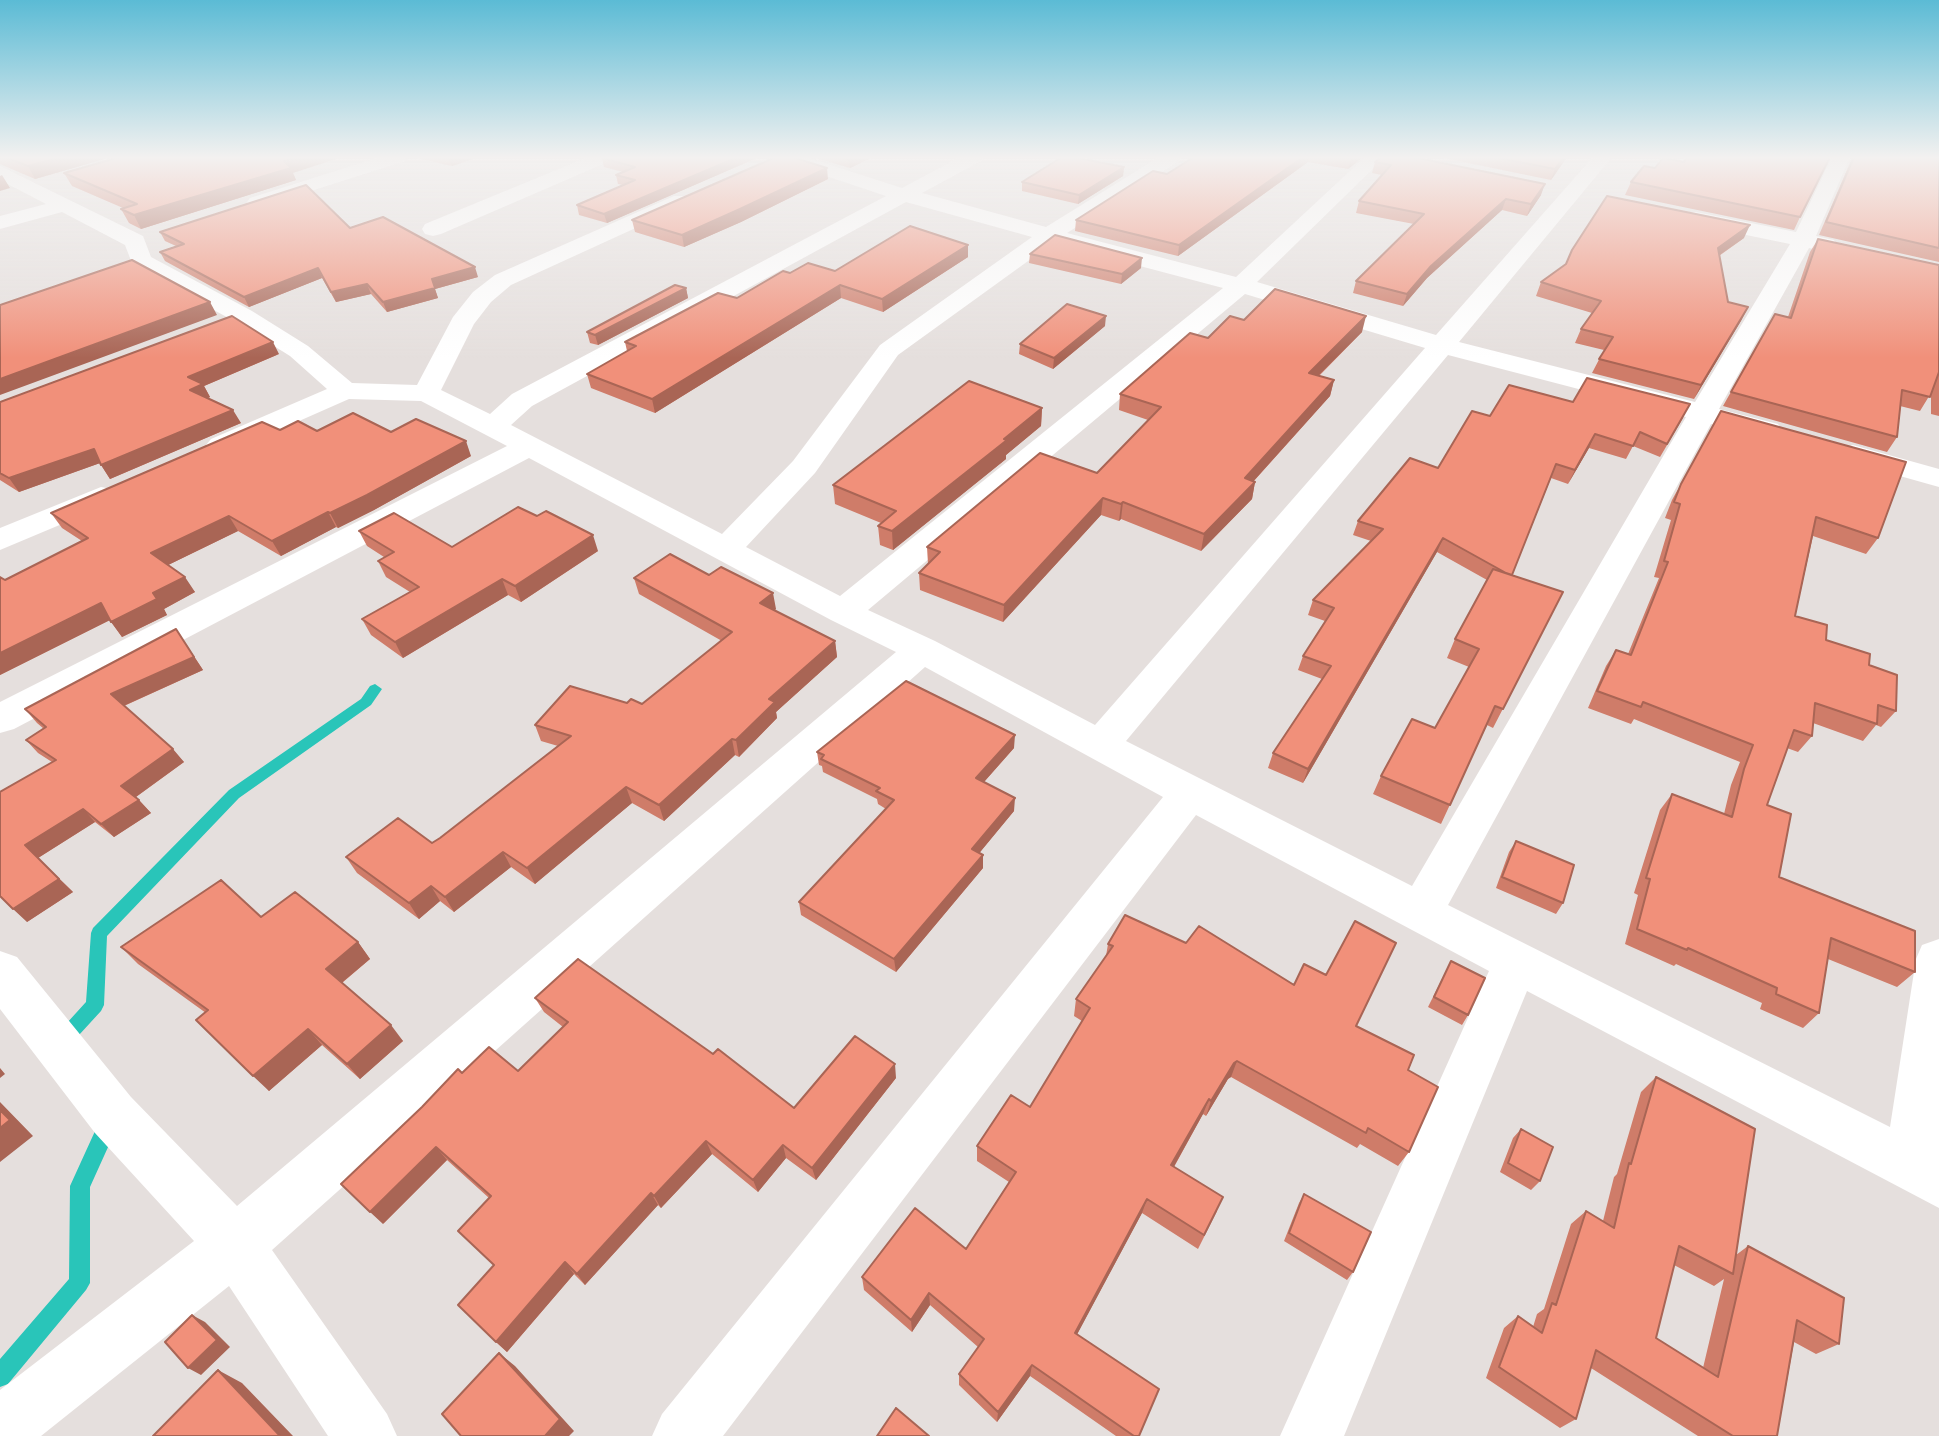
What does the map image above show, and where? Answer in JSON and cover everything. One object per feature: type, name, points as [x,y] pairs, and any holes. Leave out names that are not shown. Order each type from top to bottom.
[{"type":"street","points":[[97,224],[230,321],[299,351],[345,391]]},
{"type":"street","points":[[433,229],[445,224]]},
{"type":"street","points":[[426,393],[462,322],[482,297],[503,280],[629,224]]},
{"type":"street","points":[[491,427],[522,400],[846,224]]},
{"type":"street","points":[[1009,224],[1241,285],[1442,345],[1794,438]]},
{"type":"street","points":[[725,550],[804,467],[889,350],[1066,224]]},
{"type":"street","points":[[843,612],[1241,285],[1305,224]]},
{"type":"street","points":[[1100,746],[1546,224]]},
{"type":"street","points":[[1728,224],[1844,249]]},
{"type":"street","points":[[1420,911],[1810,224]]},
{"type":"street","points":[[191,457],[345,391],[426,393],[1925,1173],[1939,959]]},
{"type":"street","points":[[0,719],[529,446]]},
{"type":"street","points":[[1834,449],[1939,478]]},
{"type":"street","points":[[0,540],[128,485]]},
{"type":"street","points":[[0,1429],[235,1245],[922,650]]},
{"type":"street","points":[[684,1436],[1191,793]]},
{"type":"street","points":[[1312,1436],[1516,962]]},
{"type":"street","points":[[2,978],[113,1115],[235,1245],[365,1436]]},
{"type":"building","points":[[185,224],[346,224],[350,228],[362,224],[396,224],[475,267],[432,279],[435,288],[383,302],[367,284],[331,292],[318,268],[244,297],[160,252],[184,244],[160,232]]},
{"type":"building","points":[[645,224],[707,224],[682,235]]},
{"type":"building","points":[[1093,224],[1209,224],[1179,245]]},
{"type":"building","points":[[1414,224],[1478,224],[1431,266],[1407,294],[1356,281]]},
{"type":"building","points":[[1589,224],[1750,225],[1718,248],[1728,302],[1748,307],[1701,385],[1599,359],[1613,337],[1581,329],[1601,301],[1541,282],[1566,264]]},
{"type":"building","points":[[1835,224],[1939,224],[1939,248]]},
{"type":"building","points":[[910,226],[968,245],[882,299],[840,285],[652,399],[587,374],[636,346],[625,342],[718,293],[737,298],[783,271],[790,273],[808,263],[835,271]]},
{"type":"building","points":[[1055,235],[1142,258],[1122,274],[1030,254]]},
{"type":"building","points":[[1818,239],[1939,265],[1939,372],[1930,397],[1902,390],[1897,437],[1731,392],[1775,314],[1791,318]]},
{"type":"building","points":[[132,260],[210,302],[0,379],[0,305]]},
{"type":"building","points":[[675,285],[686,288],[595,335],[587,332]]},
{"type":"building","points":[[1275,289],[1366,316],[1309,373],[1334,380],[1245,478],[1255,482],[1204,534],[1123,502],[1121,504],[1103,498],[1004,605],[919,573],[940,552],[927,547],[1040,453],[1097,473],[1161,407],[1120,394],[1190,333],[1208,338],[1230,316],[1244,320]]},
{"type":"building","points":[[1067,304],[1106,316],[1054,358],[1020,344]]},
{"type":"building","points":[[232,316],[273,342],[188,377],[203,384],[190,390],[233,410],[101,465],[94,449],[9,478],[0,473],[0,402]]},
{"type":"building","points":[[1587,378],[1690,404],[1667,444],[1640,432],[1633,446],[1595,434],[1575,470],[1556,464],[1512,575],[1443,538],[1308,769],[1273,753],[1331,666],[1303,656],[1334,608],[1313,600],[1383,529],[1358,521],[1410,458],[1438,468],[1472,411],[1490,416],[1509,385],[1573,402]]},
{"type":"building","points":[[969,381],[1042,408],[1004,439],[1007,440],[892,531],[878,526],[896,511],[833,485]]},
{"type":"building","points":[[1721,411],[1906,462],[1878,538],[1816,517],[1795,616],[1827,625],[1826,640],[1870,654],[1869,665],[1897,675],[1896,711],[1878,705],[1877,724],[1815,703],[1812,736],[1794,730],[1767,805],[1791,814],[1779,877],[1915,931],[1915,972],[1831,938],[1819,1013],[1776,994],[1777,988],[1688,948],[1687,950],[1637,929],[1650,879],[1646,878],[1672,794],[1732,817],[1753,745],[1643,702],[1641,707],[1597,691],[1616,650],[1631,655],[1668,562],[1664,561],[1680,504],[1674,502]]},
{"type":"building","points":[[353,413],[391,432],[416,419],[466,441],[367,495],[272,541],[229,516],[151,553],[185,577],[153,593],[157,599],[111,622],[101,603],[0,653],[0,577],[5,580],[88,538],[51,513],[262,422],[280,430],[298,421],[317,431]]},
{"type":"building","points":[[518,507],[537,516],[546,511],[593,535],[515,586],[502,579],[395,642],[362,619],[419,587],[378,561],[394,552],[359,531],[394,513],[452,547]]},
{"type":"building","points":[[670,554],[709,575],[721,567],[773,593],[760,603],[835,641],[769,699],[775,702],[736,740],[732,739],[659,805],[626,787],[527,868],[503,852],[445,897],[431,886],[409,903],[346,857],[398,818],[432,843],[440,838],[571,736],[535,725],[570,686],[627,703],[631,699],[642,704],[732,632],[634,578]]},
{"type":"building","points":[[1493,569],[1563,592],[1503,709],[1495,706],[1450,805],[1381,776],[1412,719],[1435,728],[1479,649],[1455,639]]},
{"type":"building","points":[[176,629],[194,657],[111,694],[173,749],[121,786],[139,800],[101,824],[83,809],[25,845],[59,879],[13,909],[0,896],[0,792],[56,760],[26,740],[46,727],[25,709]]},
{"type":"building","points":[[906,681],[1015,735],[976,778],[1015,798],[972,849],[983,855],[894,959],[799,902],[894,800],[876,791],[880,788],[821,759],[824,755],[817,752]]},
{"type":"building","points":[[1516,841],[1574,865],[1563,903],[1502,877]]},
{"type":"building","points":[[221,880],[261,917],[295,892],[358,942],[326,969],[391,1025],[347,1064],[308,1029],[253,1076],[196,1020],[208,1010],[121,947]]},
{"type":"building","points":[[1125,915],[1186,943],[1199,926],[1294,985],[1304,964],[1326,975],[1355,921],[1396,943],[1356,1026],[1414,1055],[1408,1070],[1438,1087],[1409,1152],[1368,1128],[1366,1133],[1237,1061],[1234,1063],[1211,1101],[1209,1099],[1171,1165],[1223,1197],[1204,1235],[1147,1199],[1075,1333],[1159,1389],[1139,1436],[1134,1436],[1032,1365],[998,1412],[959,1374],[984,1339],[929,1293],[911,1320],[862,1277],[915,1208],[966,1249],[1016,1172],[977,1146],[1011,1095],[1030,1107],[1090,1008],[1076,999],[1113,946],[1108,944]]},
{"type":"building","points":[[578,959],[713,1054],[718,1049],[794,1108],[855,1036],[895,1064],[812,1168],[783,1145],[753,1180],[706,1141],[654,1196],[651,1193],[577,1274],[565,1262],[496,1342],[458,1305],[494,1265],[458,1231],[491,1196],[436,1147],[370,1212],[341,1184],[458,1069],[462,1073],[489,1047],[518,1071],[568,1022],[535,998]]},
{"type":"building","points":[[1451,961],[1485,978],[1468,1015],[1434,997]]},
{"type":"building","points":[[1656,1077],[1755,1129],[1733,1274],[1679,1246],[1656,1338],[1718,1377],[1748,1246],[1844,1298],[1839,1344],[1797,1320],[1777,1436],[1733,1436],[1596,1350],[1576,1419],[1499,1367],[1518,1316],[1542,1333],[1552,1303],[1556,1305],[1586,1211],[1614,1228],[1629,1163],[1631,1164]]},
{"type":"building","points":[[0,1110],[10,1120],[0,1128]]},
{"type":"building","points":[[1521,1129],[1553,1147],[1540,1181],[1508,1163]]},
{"type":"building","points":[[1304,1194],[1371,1232],[1353,1272],[1289,1233]]},
{"type":"building","points":[[192,1315],[217,1340],[188,1368],[165,1342]]},
{"type":"building","points":[[499,1353],[560,1419],[545,1436],[461,1436],[442,1414]]},
{"type":"building","points":[[218,1370],[280,1436],[153,1436]]},
{"type":"building","points":[[896,1408],[929,1436],[877,1436]]},
{"type":"waterway","points":[[62,1041],[95,1005],[99,933],[234,794],[366,702],[375,689]]},
{"type":"waterway","points":[[0,1376],[79,1283],[80,1186],[108,1125]]}]
